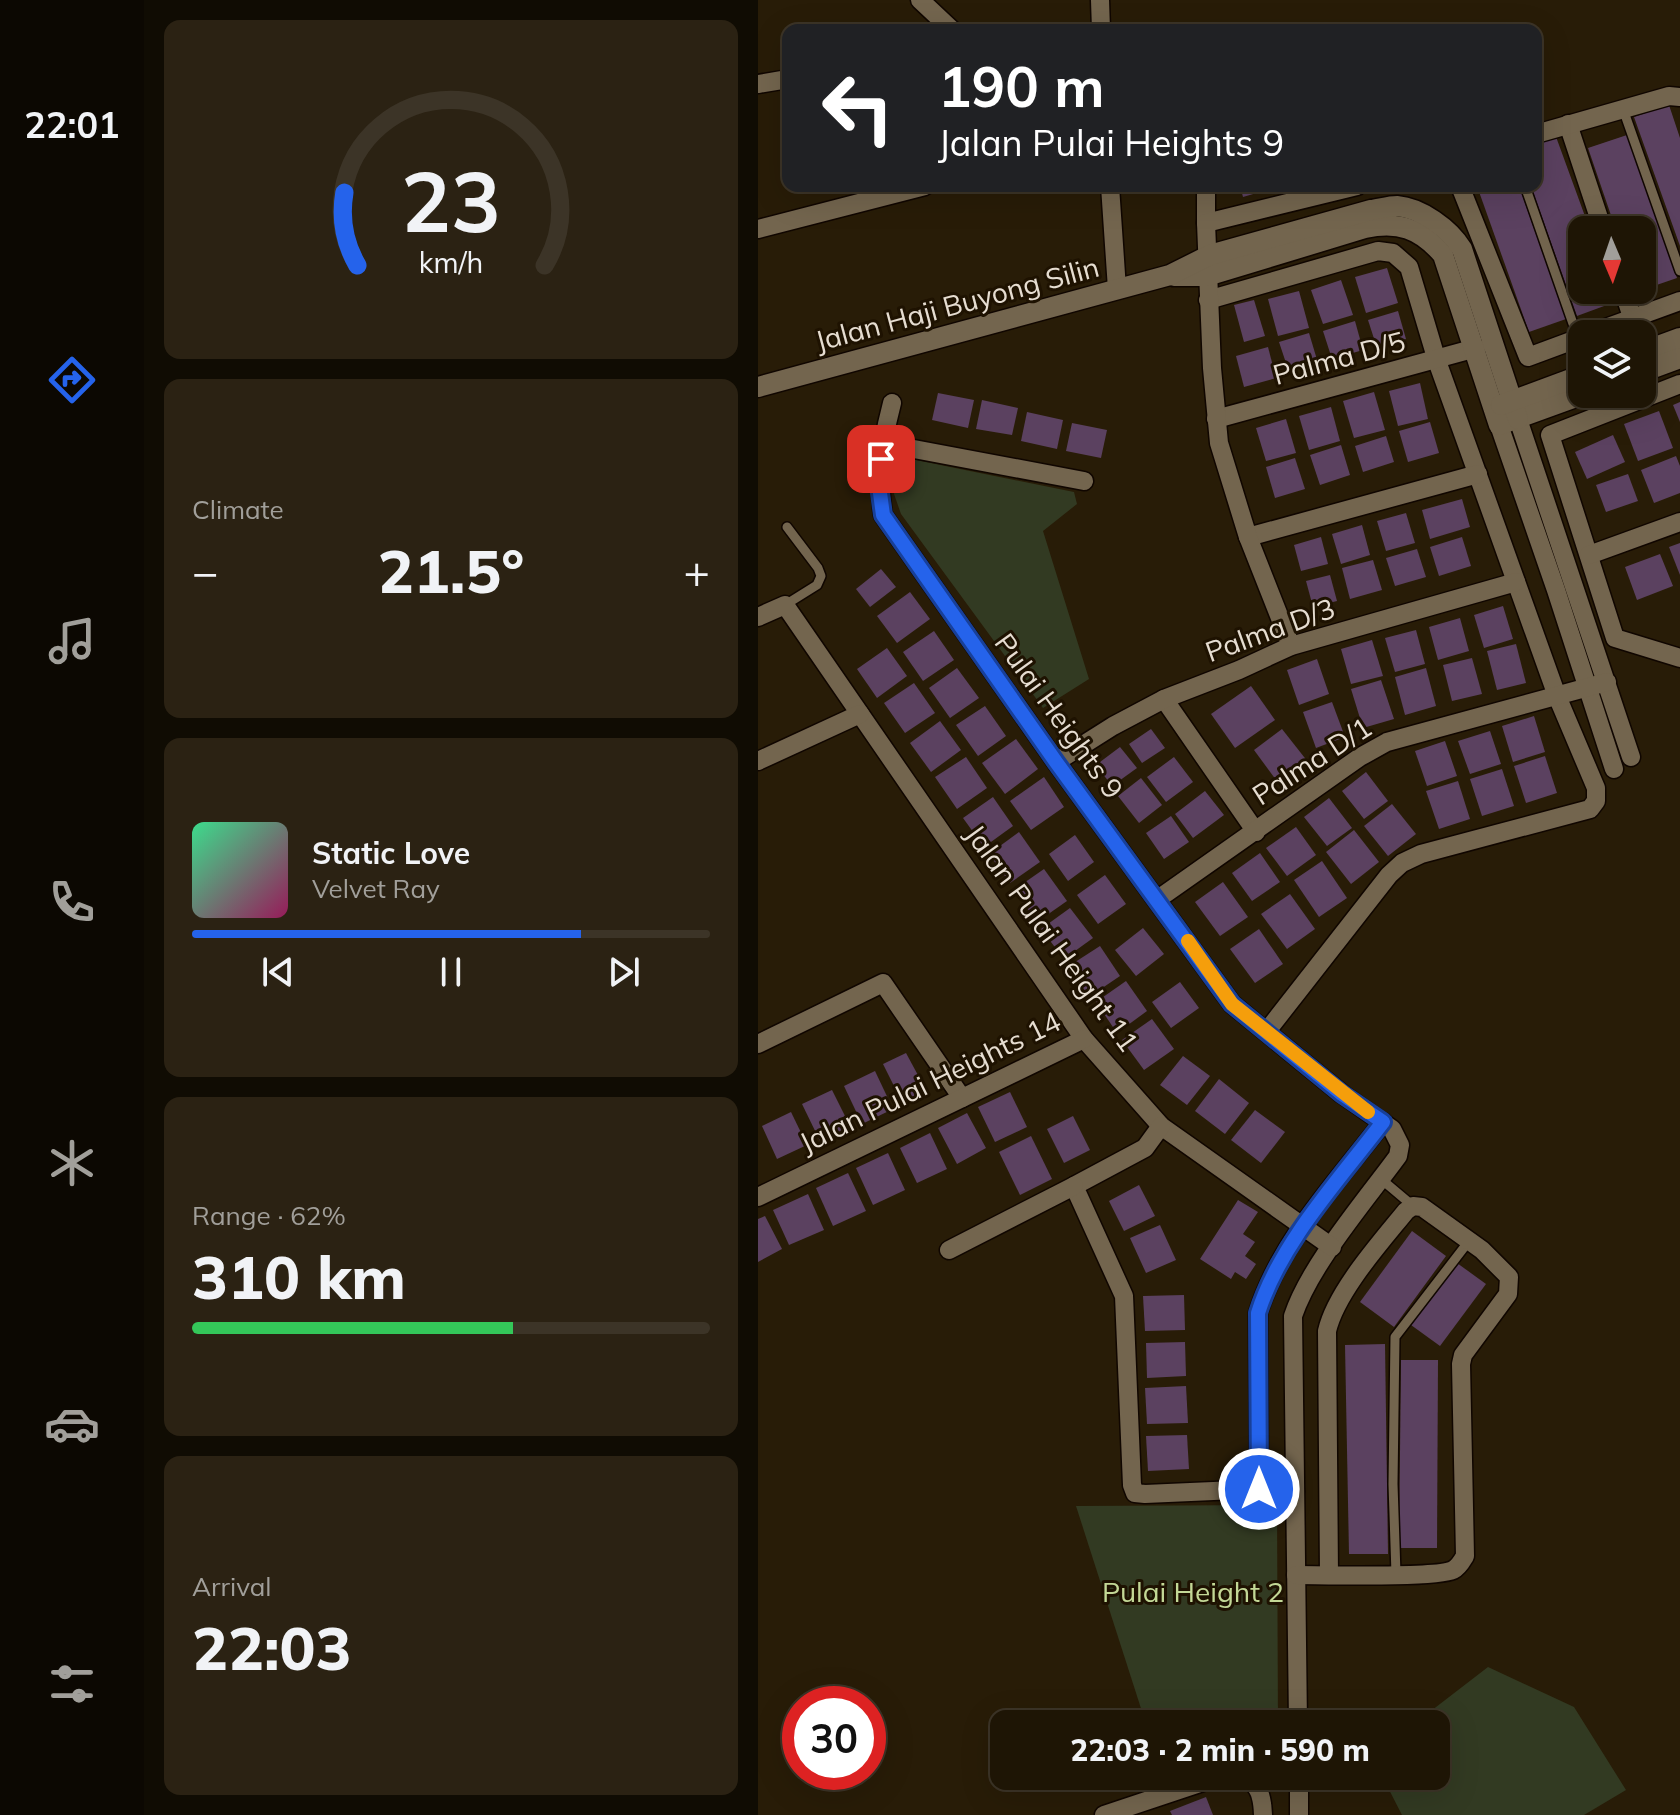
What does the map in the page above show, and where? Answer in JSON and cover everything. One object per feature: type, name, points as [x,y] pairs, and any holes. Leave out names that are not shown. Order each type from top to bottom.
[{"type":"street","points":[[920,0],[946,24]]},
{"type":"street","points":[[1100,0],[1101,24]]},
{"type":"street","points":[[758,84],[782,80]]},
{"type":"street","points":[[1542,132],[1623,108],[1679,96]]},
{"type":"street","points":[[1568,124],[1598,216]]},
{"type":"street","points":[[758,229],[902,192]]},
{"type":"street","points":[[1110,192],[1117,289]]},
{"type":"street","points":[[1206,192],[1208,300],[1219,443],[1248,537],[1291,646]]},
{"type":"street","points":[[1206,223],[1333,192]]},
{"type":"street","points":[[1462,192],[1528,357],[1568,342]]},
{"type":"street","points":[[1207,266],[1371,210],[1396,206],[1414,211],[1454,236],[1462,249],[1556,590],[1614,769]]},
{"type":"street","points":[[1207,266],[1389,223],[1403,226],[1433,243],[1443,255],[1476,348],[1506,414],[1607,682],[1631,757]]},
{"type":"street","points":[[1208,300],[1378,251],[1393,253],[1409,267],[1437,361],[1516,582],[1557,696],[1596,788],[1596,801],[1590,809],[1421,854],[1402,863],[1389,875],[1267,1031]]},
{"type":"street","name":"Jalan Haji Buyong Silin","points":[[758,387],[1207,266]]},
{"type":"street","points":[[1624,320],[1680,301]]},
{"type":"street","points":[[1628,304],[1632,317]]},
{"type":"street","points":[[1656,347],[1680,338]]},
{"type":"street","name":"Palma D/5","points":[[1216,419],[1476,348]]},
{"type":"street","points":[[1656,367],[1680,358]]},
{"type":"street","points":[[1506,414],[1568,382]]},
{"type":"street","points":[[1680,384],[1550,435],[1615,638],[1680,658]]},
{"type":"street","points":[[1506,414],[1568,398]]},
{"type":"street","name":"Pulai Heights 9","points":[[892,403],[882,443],[880,493],[883,515],[1056,762],[1232,1004],[1342,1094],[1383,1122]]},
{"type":"street","points":[[882,443],[1084,481]]},
{"type":"street","points":[[1248,537],[1478,474]]},
{"type":"street","points":[[1589,555],[1680,522]]},
{"type":"street","name":"Palma D/3","points":[[1056,762],[1164,699],[1291,646],[1516,582]]},
{"type":"street","points":[[758,617],[785,605]]},
{"type":"street","name":"Jalan Pulai Height 11","points":[[785,605],[1084,1039],[1161,1126],[1332,1247]]},
{"type":"street","name":"Palma D/1","points":[[1158,899],[1360,757],[1387,742],[1607,682]]},
{"type":"street","points":[[1164,699],[1256,832]]},
{"type":"street","points":[[758,761],[860,714]]},
{"type":"street","points":[[758,1044],[883,983],[962,1098]]},
{"type":"street","name":"Jalan Pulai Heights 14","points":[[758,1197],[1084,1039]]},
{"type":"street","points":[[1259,1489],[1258,1313],[1303,1225],[1383,1122],[1392,1129],[1400,1145],[1398,1156],[1332,1247],[1298,1301],[1293,1316],[1298,1710]]},
{"type":"street","points":[[949,1250],[1145,1148],[1161,1126]]},
{"type":"street","points":[[1074,1186],[1124,1296],[1132,1485],[1135,1493],[1259,1489],[1295,1491]]},
{"type":"street","points":[[1296,1575],[1329,1575],[1396,1574],[1446,1572],[1454,1569],[1465,1556],[1461,1364],[1463,1355],[1508,1294],[1510,1283],[1509,1277],[1469,1241],[1427,1209],[1413,1206],[1397,1221],[1338,1301],[1327,1331],[1329,1575]]},
{"type":"street","points":[[1104,1815],[1218,1777],[1250,1779],[1262,1797],[1263,1815]]},
{"type":"street","points":[[1299,1790],[1299,1815]]},
{"type":"lane","points":[[1623,108],[1680,271]]},
{"type":"lane","points":[[1527,192],[1577,320]]},
{"type":"lane","points":[[785,605],[817,585],[821,576],[787,527]]},
{"type":"lane","points":[[1381,1179],[1413,1206]]},
{"type":"lane","points":[[1396,1574],[1393,1484],[1395,1337],[1469,1241]]},
{"type":"green space","points":[[911,459],[1074,492],[1077,504],[1043,531],[1089,679],[1043,708],[901,514],[894,494],[898,466]]},
{"type":"green space","name":"Pulai Height 2","points":[[1277,1505],[1278,1710],[1142,1710],[1076,1506]]},
{"type":"green space","points":[[1488,1667],[1574,1707],[1626,1790],[1584,1815],[1402,1815],[1389,1790],[1450,1790],[1450,1710],[1432,1710]]},
{"type":"building","points":[[1669,105],[1680,138],[1680,246],[1634,117]]},
{"type":"building","points":[[1555,134],[1585,216],[1568,216],[1568,291],[1533,192],[1542,192],[1542,139]]},
{"type":"building","points":[[1627,135],[1655,216],[1611,216],[1588,148]]},
{"type":"building","points":[[1242,192],[1260,192],[1243,197]]},
{"type":"building","points":[[1479,192],[1521,192],[1566,319],[1529,332]]},
{"type":"building","points":[[1656,218],[1677,278],[1656,285]]},
{"type":"building","points":[[1387,268],[1398,303],[1366,313],[1355,277]]},
{"type":"building","points":[[1341,280],[1353,315],[1323,324],[1311,290]]},
{"type":"building","points":[[1299,291],[1309,328],[1278,336],[1268,299]]},
{"type":"building","points":[[1254,300],[1265,336],[1244,342],[1234,305]]},
{"type":"building","points":[[1573,304],[1610,304],[1577,316]]},
{"type":"building","points":[[1398,311],[1406,339],[1377,348],[1368,320]]},
{"type":"building","points":[[1355,321],[1363,350],[1332,359],[1323,331]]},
{"type":"building","points":[[1309,333],[1318,363],[1289,372],[1279,342]]},
{"type":"building","points":[[1268,347],[1276,378],[1244,387],[1236,356]]},
{"type":"building","points":[[1420,383],[1428,419],[1398,426],[1389,391]]},
{"type":"building","points":[[1374,392],[1385,430],[1354,438],[1343,401]]},
{"type":"building","points":[[938,393],[974,400],[968,428],[932,420]]},
{"type":"building","points":[[982,400],[1018,408],[1012,435],[976,429]]},
{"type":"building","points":[[1680,402],[1680,422],[1673,405]]},
{"type":"building","points":[[1331,407],[1340,441],[1309,450],[1299,416]]},
{"type":"building","points":[[1659,411],[1673,448],[1638,461],[1624,424]]},
{"type":"building","points":[[1027,412],[1063,420],[1057,449],[1021,441]]},
{"type":"building","points":[[1286,419],[1296,453],[1266,461],[1256,428]]},
{"type":"building","points":[[1430,422],[1439,453],[1408,462],[1399,431]]},
{"type":"building","points":[[1072,423],[1107,430],[1101,458],[1066,451]]},
{"type":"building","points":[[1613,435],[1625,462],[1587,479],[1575,452]]},
{"type":"building","points":[[1386,436],[1394,462],[1363,472],[1355,446]]},
{"type":"building","points":[[1341,445],[1350,475],[1320,485],[1310,455]]},
{"type":"building","points":[[1676,456],[1680,466],[1680,493],[1654,503],[1641,470]]},
{"type":"building","points":[[1295,458],[1305,489],[1275,498],[1266,467]]},
{"type":"building","points":[[1628,474],[1638,501],[1606,512],[1596,485]]},
{"type":"building","points":[[1462,499],[1470,527],[1430,539],[1422,510]]},
{"type":"building","points":[[1406,513],[1415,543],[1386,551],[1377,521]]},
{"type":"building","points":[[1362,525],[1370,555],[1341,564],[1332,534]]},
{"type":"building","points":[[1321,537],[1328,564],[1301,571],[1294,545]]},
{"type":"building","points":[[1462,537],[1471,566],[1439,576],[1430,547]]},
{"type":"building","points":[[1680,543],[1680,575],[1669,547]]},
{"type":"building","points":[[1417,549],[1426,577],[1395,586],[1386,558]]},
{"type":"building","points":[[1660,554],[1673,586],[1637,600],[1625,567]]},
{"type":"building","points":[[1373,560],[1382,590],[1350,599],[1342,568]]},
{"type":"building","points":[[881,569],[896,587],[870,607],[856,589]]},
{"type":"building","points":[[1330,575],[1337,601],[1313,607],[1306,581]]},
{"type":"building","points":[[910,592],[930,619],[897,643],[877,616]]},
{"type":"building","points":[[1503,606],[1513,639],[1484,648],[1474,615]]},
{"type":"building","points":[[1460,618],[1469,651],[1438,660],[1429,627]]},
{"type":"building","points":[[1416,630],[1425,664],[1395,672],[1385,638]]},
{"type":"building","points":[[934,631],[954,660],[923,681],[903,652]]},
{"type":"building","points":[[1372,640],[1383,676],[1351,684],[1341,649]]},
{"type":"building","points":[[1516,644],[1526,683],[1497,690],[1487,651]]},
{"type":"building","points":[[887,648],[907,676],[877,698],[857,669]]},
{"type":"building","points":[[1472,658],[1482,694],[1452,701],[1443,665]]},
{"type":"building","points":[[1317,659],[1329,694],[1299,705],[1287,670]]},
{"type":"building","points":[[957,668],[979,698],[950,718],[929,688]]},
{"type":"building","points":[[1426,668],[1436,706],[1405,715],[1395,677]]},
{"type":"building","points":[[1381,680],[1394,719],[1363,728],[1351,689]]},
{"type":"building","points":[[914,683],[935,713],[905,733],[884,703]]},
{"type":"building","points":[[1251,686],[1275,720],[1235,748],[1211,714]]},
{"type":"building","points":[[1332,702],[1345,737],[1316,748],[1303,712]]},
{"type":"building","points":[[985,706],[1006,736],[978,756],[956,725]]},
{"type":"building","points":[[1534,716],[1545,752],[1513,762],[1502,726]]},
{"type":"building","points":[[940,721],[961,750],[931,772],[910,743]]},
{"type":"building","points":[[1151,729],[1165,748],[1142,763],[1129,744]]},
{"type":"building","points":[[1282,729],[1308,762],[1279,784],[1254,750]]},
{"type":"building","points":[[1490,731],[1501,764],[1470,774],[1458,741]]},
{"type":"building","points":[[1016,739],[1038,769],[1005,794],[982,763]]},
{"type":"building","points":[[1445,741],[1457,776],[1427,786],[1415,751]]},
{"type":"building","points":[[1120,747],[1137,768],[1112,786],[1096,765]]},
{"type":"building","points":[[1545,756],[1557,793],[1526,803],[1514,766]]},
{"type":"building","points":[[966,757],[987,788],[957,809],[935,777]]},
{"type":"building","points":[[1174,757],[1193,782],[1166,802],[1147,777]]},
{"type":"building","points":[[1502,769],[1514,806],[1482,816],[1470,779]]},
{"type":"building","points":[[1366,772],[1388,801],[1364,819],[1342,791]]},
{"type":"building","points":[[1044,777],[1064,807],[1031,830],[1010,801]]},
{"type":"building","points":[[1141,778],[1162,805],[1139,823],[1118,796]]},
{"type":"building","points":[[1458,781],[1470,819],[1439,829],[1426,791]]},
{"type":"building","points":[[1205,791],[1224,815],[1193,838],[1175,814]]},
{"type":"building","points":[[993,797],[1013,826],[984,847],[963,818]]},
{"type":"building","points":[[1329,798],[1352,828],[1327,846],[1304,817]]},
{"type":"building","points":[[1392,804],[1416,834],[1388,856],[1364,826]]},
{"type":"building","points":[[1171,816],[1189,842],[1164,859],[1146,833]]},
{"type":"building","points":[[1296,827],[1316,855],[1287,876],[1266,848]]},
{"type":"building","points":[[1354,830],[1379,862],[1351,884],[1326,852]]},
{"type":"building","points":[[1019,832],[1040,862],[1010,883],[989,854]]},
{"type":"building","points":[[1075,835],[1094,862],[1068,881],[1049,854]]},
{"type":"building","points":[[1260,853],[1280,882],[1252,901],[1232,873]]},
{"type":"building","points":[[1322,861],[1347,898],[1319,917],[1294,880]]},
{"type":"building","points":[[1044,869],[1067,901],[1037,922],[1014,890]]},
{"type":"building","points":[[1105,875],[1126,904],[1098,924],[1077,895]]},
{"type":"building","points":[[1223,882],[1248,917],[1220,936],[1195,902]]},
{"type":"building","points":[[1290,894],[1315,929],[1287,949],[1261,914]]},
{"type":"building","points":[[1070,908],[1093,938],[1064,959],[1041,929]]},
{"type":"building","points":[[1143,928],[1164,954],[1136,976],[1115,950]]},
{"type":"building","points":[[1259,929],[1283,964],[1255,983],[1230,949]]},
{"type":"building","points":[[1100,946],[1120,976],[1089,997],[1069,966]]},
{"type":"building","points":[[1126,981],[1147,1011],[1117,1033],[1096,1002]]},
{"type":"building","points":[[1180,982],[1199,1008],[1171,1028],[1152,1002]]},
{"type":"building","points":[[1152,1019],[1174,1049],[1144,1070],[1122,1040]]},
{"type":"building","points":[[906,1053],[926,1090],[902,1102],[883,1064]]},
{"type":"building","points":[[1183,1056],[1210,1076],[1187,1105],[1160,1085]]},
{"type":"building","points":[[875,1071],[893,1109],[862,1124],[844,1086]]},
{"type":"building","points":[[1219,1079],[1249,1103],[1225,1134],[1195,1111]]},
{"type":"building","points":[[832,1090],[850,1126],[820,1141],[802,1104]]},
{"type":"building","points":[[1010,1092],[1027,1127],[995,1142],[978,1107]]},
{"type":"building","points":[[1255,1110],[1285,1132],[1261,1163],[1231,1140]]},
{"type":"building","points":[[791,1112],[807,1145],[777,1159],[762,1126]]},
{"type":"building","points":[[967,1113],[986,1148],[957,1164],[938,1128]]},
{"type":"building","points":[[1073,1116],[1090,1150],[1064,1163],[1047,1129]]},
{"type":"building","points":[[930,1133],[947,1169],[917,1183],[900,1148]]},
{"type":"building","points":[[1031,1136],[1052,1179],[1020,1195],[999,1152]]},
{"type":"building","points":[[888,1153],[905,1190],[873,1205],[856,1168]]},
{"type":"building","points":[[848,1173],[866,1211],[833,1226],[816,1188]]},
{"type":"building","points":[[1139,1185],[1155,1216],[1124,1231],[1109,1201]]},
{"type":"building","points":[[808,1194],[824,1230],[789,1245],[773,1210]]},
{"type":"building","points":[[1238,1200],[1258,1212],[1243,1234],[1255,1242],[1245,1256],[1256,1264],[1246,1279],[1235,1272],[1231,1279],[1200,1259]]},
{"type":"building","points":[[765,1216],[782,1249],[758,1262],[758,1219]]},
{"type":"building","points":[[1160,1225],[1176,1260],[1146,1273],[1130,1238]]},
{"type":"building","points":[[1412,1231],[1446,1256],[1394,1327],[1360,1302]]},
{"type":"building","points":[[1457,1263],[1486,1284],[1440,1346],[1411,1325]]},
{"type":"building","points":[[1184,1295],[1185,1330],[1145,1331],[1143,1296]]},
{"type":"building","points":[[1185,1342],[1186,1376],[1147,1378],[1146,1343]]},
{"type":"building","points":[[1385,1344],[1388,1554],[1349,1554],[1345,1345]]},
{"type":"building","points":[[1401,1360],[1438,1360],[1437,1548],[1399,1548]]},
{"type":"building","points":[[1186,1386],[1188,1423],[1147,1424],[1145,1388]]},
{"type":"building","points":[[1187,1435],[1189,1469],[1148,1471],[1146,1436]]},
{"type":"building","points":[[1206,1797],[1213,1815],[1172,1815],[1170,1811]]},
{"type":"slow traffic","points":[[1188,941],[1232,1004],[1368,1112]]},
{"type":"route","points":[[881,459],[883,515],[1056,762],[1232,1004],[1342,1094],[1383,1122],[1303,1225],[1258,1313],[1259,1489]]}]
